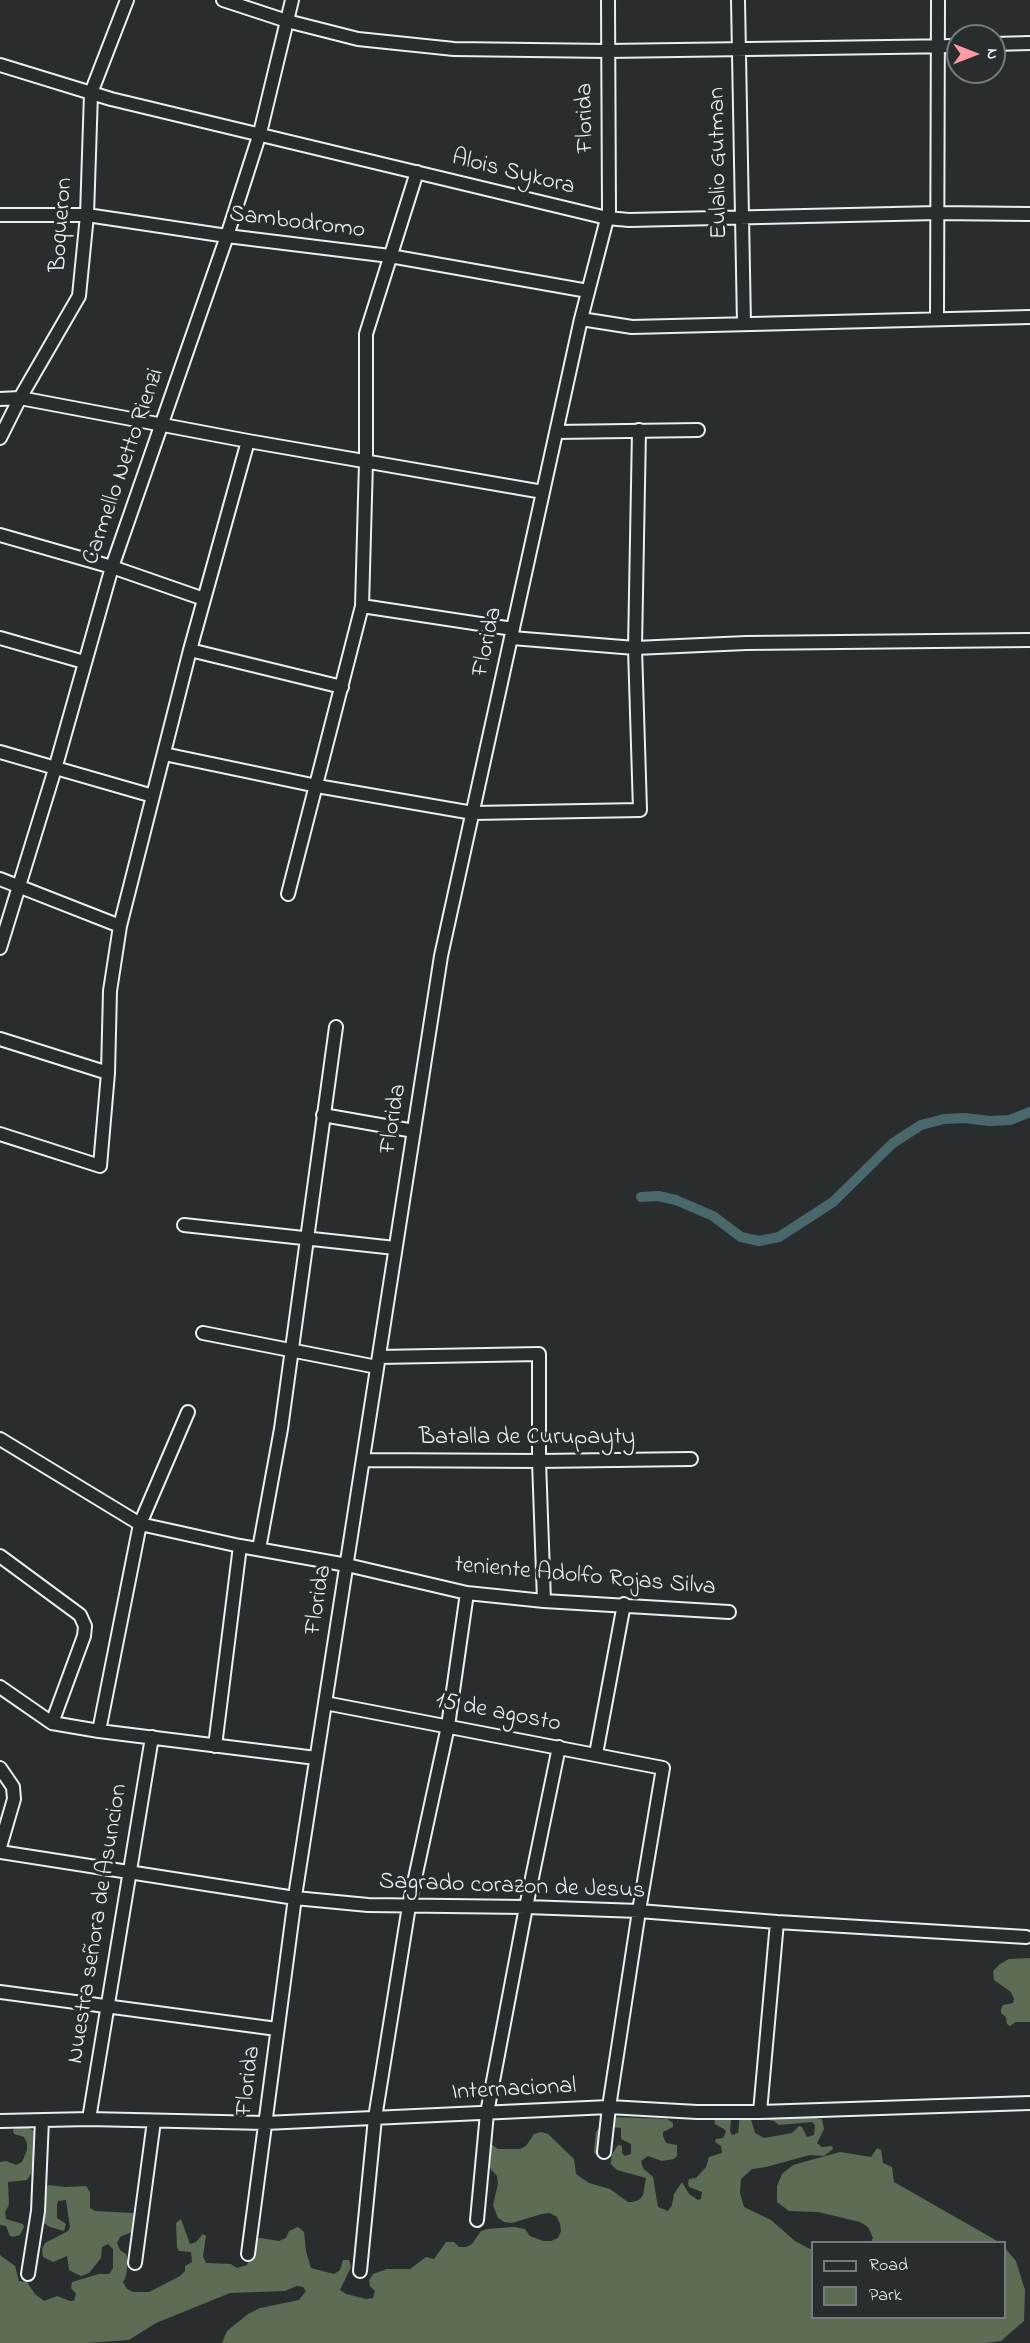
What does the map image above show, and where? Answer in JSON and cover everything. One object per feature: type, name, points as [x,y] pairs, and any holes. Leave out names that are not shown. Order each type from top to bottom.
[{"type":"street","name":"Boqueron","points":[[0,438],[20,398],[79,296],[87,215],[91,93],[127,0]]},
{"type":"street","points":[[223,0],[287,21],[358,39],[454,49],[608,51],[946,46]]},
{"type":"street","name":"Carmello Netto Rienzi","points":[[0,948],[55,769],[112,567],[260,133],[292,0]]},
{"type":"street","name":"Florida","points":[[248,2254],[295,1898],[441,956],[581,319],[608,218],[608,0]]},
{"type":"street","name":"Eulalio Gutman","points":[[738,0],[744,324]]},
{"type":"street","points":[[937,318],[938,0]]},
{"type":"street","points":[[1006,44],[1030,43]]},
{"type":"street","name":"Alois Sykora","points":[[0,65],[91,93],[608,218],[629,220],[937,213],[1030,214]]},
{"type":"street","points":[[288,894],[362,606],[366,462],[366,334],[417,172]]},
{"type":"street","name":"Sambodromo","points":[[0,215],[87,215],[226,236],[390,256],[588,291]]},
{"type":"street","points":[[581,319],[632,327],[1030,316]]},
{"type":"street","points":[[0,399],[20,398],[161,426],[543,492]]},
{"type":"street","points":[[164,754],[317,786],[473,813],[640,810],[635,648],[639,430]]},
{"type":"street","points":[[556,432],[698,430]]},
{"type":"street","points":[[0,1134],[100,1166],[108,1073],[110,991],[120,926],[190,650],[248,441]]},
{"type":"street","points":[[0,535],[112,567],[204,599]]},
{"type":"street","points":[[362,606],[513,634],[635,648],[746,643],[1030,640]]},
{"type":"street","points":[[0,638],[84,662]]},
{"type":"street","points":[[190,650],[342,687]]},
{"type":"street","points":[[0,752],[153,796]]},
{"type":"street","points":[[0,879],[120,926]]},
{"type":"street","points":[[259,1549],[281,1429],[336,1027]]},
{"type":"street","points":[[0,1039],[108,1073]]},
{"type":"street","points":[[323,1115],[414,1131]]},
{"type":"street","points":[[184,1225],[395,1248]]},
{"type":"street","points":[[203,1333],[291,1350],[378,1362],[539,1354],[539,1461],[544,1601]]},
{"type":"street","points":[[99,1731],[140,1524],[188,1412]]},
{"type":"street","name":"teniente Adolfo Rojas Silva","points":[[0,1439],[140,1524],[240,1546],[347,1565],[467,1593],[544,1601],[729,1612]]},
{"type":"street","name":"Batalla de Curupayty","points":[[363,1460],[691,1459]]},
{"type":"street","points":[[215,1746],[240,1546]]},
{"type":"street","points":[[0,1556],[80,1615],[85,1626],[84,1636],[52,1723]]},
{"type":"street","points":[[360,2271],[375,2118],[409,1906],[448,1726],[467,1593]]},
{"type":"street","points":[[596,1754],[624,1604]]},
{"type":"street","points":[[0,1687],[52,1723],[316,1758]]},
{"type":"street","name":"15 de agosto","points":[[325,1703],[663,1768],[639,1911]]},
{"type":"street","name":"Nuestra señora de Asuncion","points":[[89,2119],[152,1737]]},
{"type":"street","points":[[477,2220],[487,2113],[525,1907],[559,1747]]},
{"type":"street","points":[[0,1847],[14,1799],[14,1787],[1,1769]]},
{"type":"street","name":"Sagrado corazon de Jesus","points":[[0,1852],[295,1898],[368,1905],[639,1911],[1026,1937]]},
{"type":"street","points":[[604,2152],[639,1911]]},
{"type":"street","points":[[760,2112],[777,1922]]},
{"type":"street","points":[[0,1992],[278,2030]]},
{"type":"street","name":"Internacional","points":[[0,2121],[89,2119],[265,2123],[609,2107],[697,2112],[760,2112],[1030,2103]]},
{"type":"street","points":[[28,2274],[38,2211],[42,2120]]},
{"type":"street","points":[[135,2264],[154,2121]]},
{"type":"green space","points":[[1030,1958],[1030,2022],[1016,2022],[1010,2026],[1007,2024],[1006,2017],[1001,2013],[1001,2009],[1003,2005],[1013,2003],[1014,1999],[1011,1992],[994,1980],[993,1971],[1009,1959]]},
{"type":"green space","points":[[792,2114],[822,2119],[824,2129],[817,2143],[822,2147],[832,2146],[833,2149],[824,2156],[810,2155],[752,2169],[741,2179],[740,2193],[744,2207],[771,2220],[795,2241],[811,2249],[811,2319],[1006,2319],[1006,2249],[1016,2261],[1025,2290],[1024,2321],[1001,2341],[986,2343],[222,2343],[227,2331],[248,2314],[260,2308],[299,2300],[306,2291],[303,2287],[297,2286],[285,2291],[230,2293],[156,2323],[129,2340],[86,2343],[0,2343],[0,2255],[15,2266],[19,2281],[27,2282],[35,2294],[44,2301],[57,2296],[74,2301],[76,2294],[71,2288],[72,2282],[99,2274],[109,2274],[113,2268],[113,2249],[108,2244],[102,2247],[101,2258],[89,2273],[81,2276],[69,2270],[67,2256],[53,2262],[43,2257],[42,2249],[45,2243],[68,2231],[70,2227],[66,2200],[58,2201],[57,2205],[57,2218],[66,2224],[64,2231],[40,2221],[40,2210],[46,2187],[49,2185],[86,2186],[90,2192],[90,2208],[95,2211],[133,2213],[139,2218],[134,2231],[120,2237],[117,2243],[120,2250],[126,2254],[128,2261],[123,2282],[127,2289],[133,2292],[149,2292],[155,2289],[180,2276],[185,2271],[185,2266],[192,2262],[191,2252],[179,2251],[177,2248],[176,2223],[181,2219],[190,2244],[196,2242],[203,2234],[206,2236],[203,2256],[206,2263],[231,2264],[237,2268],[247,2265],[255,2239],[279,2241],[286,2238],[289,2231],[298,2227],[304,2232],[311,2268],[334,2274],[340,2270],[343,2260],[349,2260],[351,2267],[340,2290],[346,2294],[366,2299],[373,2298],[375,2291],[370,2286],[369,2280],[373,2274],[387,2269],[410,2269],[426,2257],[434,2259],[446,2242],[454,2242],[459,2247],[466,2247],[472,2244],[481,2231],[514,2227],[525,2229],[530,2236],[543,2241],[558,2238],[561,2231],[560,2224],[557,2217],[550,2213],[512,2223],[498,2218],[493,2205],[498,2184],[497,2176],[487,2165],[484,2145],[491,2144],[498,2149],[520,2149],[526,2146],[534,2134],[541,2132],[548,2134],[574,2159],[576,2174],[589,2183],[610,2189],[628,2202],[632,2202],[639,2200],[643,2195],[646,2178],[617,2170],[611,2164],[612,2154],[618,2145],[622,2146],[622,2153],[625,2156],[631,2154],[631,2144],[621,2139],[621,2128],[611,2127],[606,2142],[610,2155],[600,2157],[594,2153],[596,2132],[605,2120],[612,2117],[667,2119],[673,2123],[673,2127],[663,2132],[663,2136],[666,2143],[677,2145],[677,2156],[674,2159],[662,2161],[648,2156],[641,2161],[643,2168],[653,2177],[658,2207],[668,2211],[674,2194],[682,2182],[689,2194],[698,2200],[701,2199],[702,2192],[689,2187],[688,2184],[689,2179],[696,2178],[706,2167],[709,2157],[722,2153],[721,2146],[715,2142],[716,2139],[723,2138],[726,2132],[715,2124],[714,2117],[717,2115],[731,2120],[732,2135],[738,2133],[740,2115],[750,2116],[755,2133],[764,2138],[792,2133],[799,2126],[802,2127],[807,2137],[814,2135],[815,2125],[812,2122],[779,2125],[774,2121],[756,2117]]},
{"type":"green space","points":[[27,2127],[34,2131],[37,2138],[31,2174],[27,2180],[8,2182],[9,2205],[5,2212],[6,2219],[23,2224],[24,2227],[20,2235],[13,2237],[10,2236],[6,2226],[0,2225],[0,2162],[6,2161],[16,2165],[22,2162],[27,2143],[24,2137],[14,2134],[13,2130]]},
{"type":"green space","points":[[877,2148],[881,2150],[883,2163],[892,2167],[894,2182],[997,2241],[872,2241],[873,2238],[868,2227],[860,2222],[818,2212],[789,2211],[777,2202],[777,2186],[782,2174],[793,2165],[840,2152],[871,2157]]},
{"type":"waterway","points":[[641,1197],[658,1196],[676,1200],[713,1216],[741,1237],[759,1241],[779,1237],[833,1202],[893,1143],[921,1125],[944,1119],[1010,1120],[1030,1112]]}]
